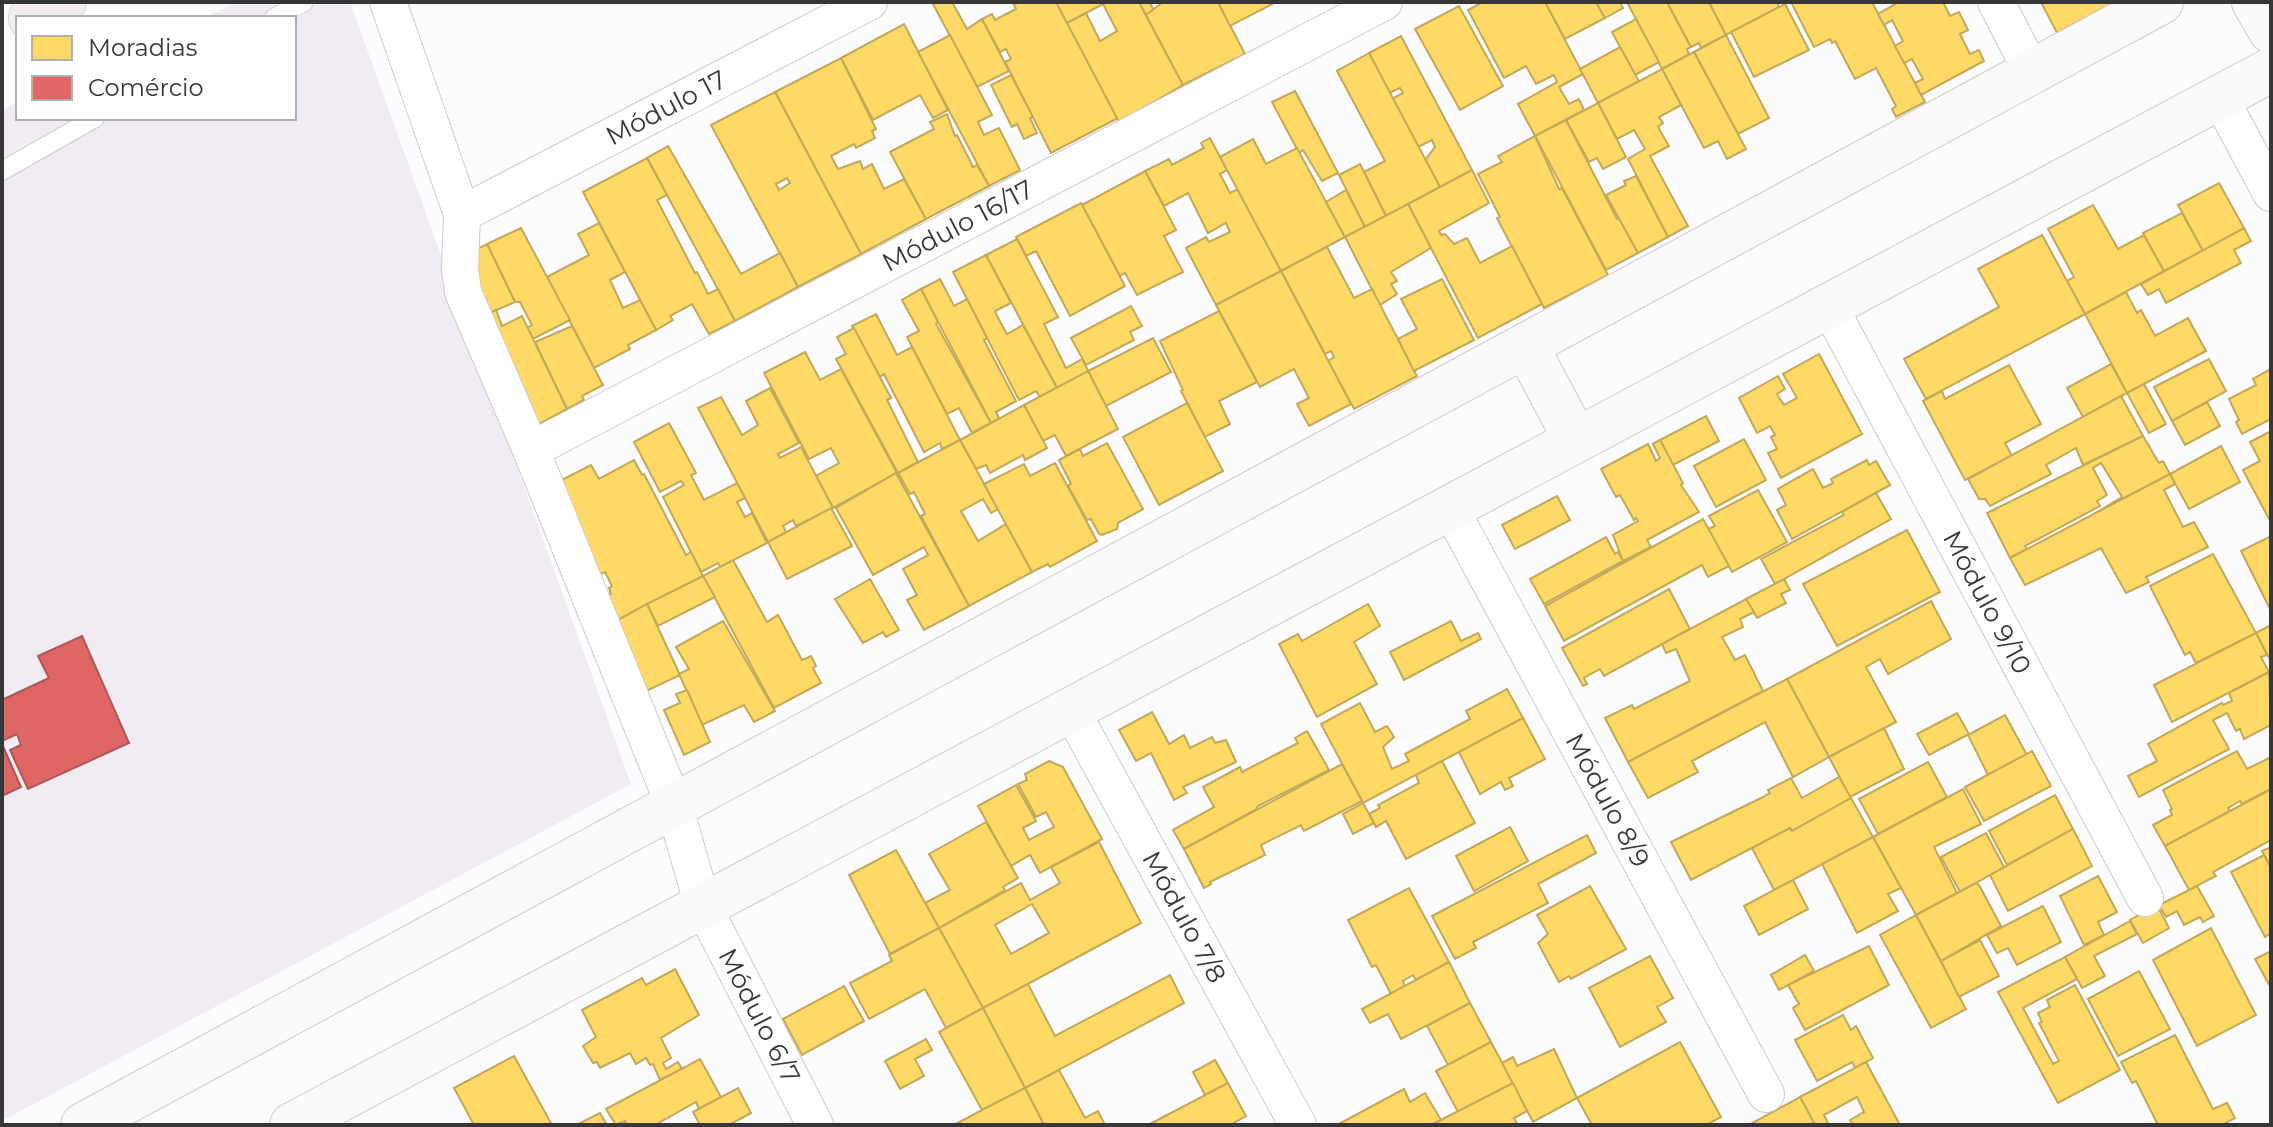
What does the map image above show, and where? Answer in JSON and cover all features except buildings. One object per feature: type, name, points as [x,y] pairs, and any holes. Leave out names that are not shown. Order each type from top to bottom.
[{"type":"highway","points":[[35,16],[64,2]]},
{"type":"street","points":[[388,2],[462,214]]},
{"type":"street","name":"Módulo 17","points":[[462,214],[869,2]]},
{"type":"street","name":"Módulo 16/17","points":[[531,450],[1384,2]]},
{"type":"street","points":[[1996,2],[2032,72]]},
{"type":"street","points":[[83,1125],[2161,2]]},
{"type":"street","points":[[2254,2],[2271,31]]},
{"type":"street","points":[[302,1123],[2271,70]]},
{"type":"street","points":[[2220,98],[2271,193]]},
{"type":"street","name":"Módulo 6/7","points":[[462,214],[460,268],[463,292],[531,450],[674,805],[703,906],[815,1125]]},
{"type":"street","name":"Módulo 9/10","points":[[1829,306],[2145,898]]},
{"type":"street","points":[[1526,346],[1576,440]]},
{"type":"street","name":"Módulo 8/9","points":[[1450,508],[1766,1094]]},
{"type":"street","name":"Módulo 7/8","points":[[1071,710],[1298,1125]]},
{"type":"lane","points":[[278,16],[304,2]]},
{"type":"lane","points":[[2,171],[91,120]]},
{"type":"shaded area","points":[[238,2],[350,2],[631,784],[2,1121],[2,110],[16,103],[16,120],[296,120],[296,16],[207,16]]}]
